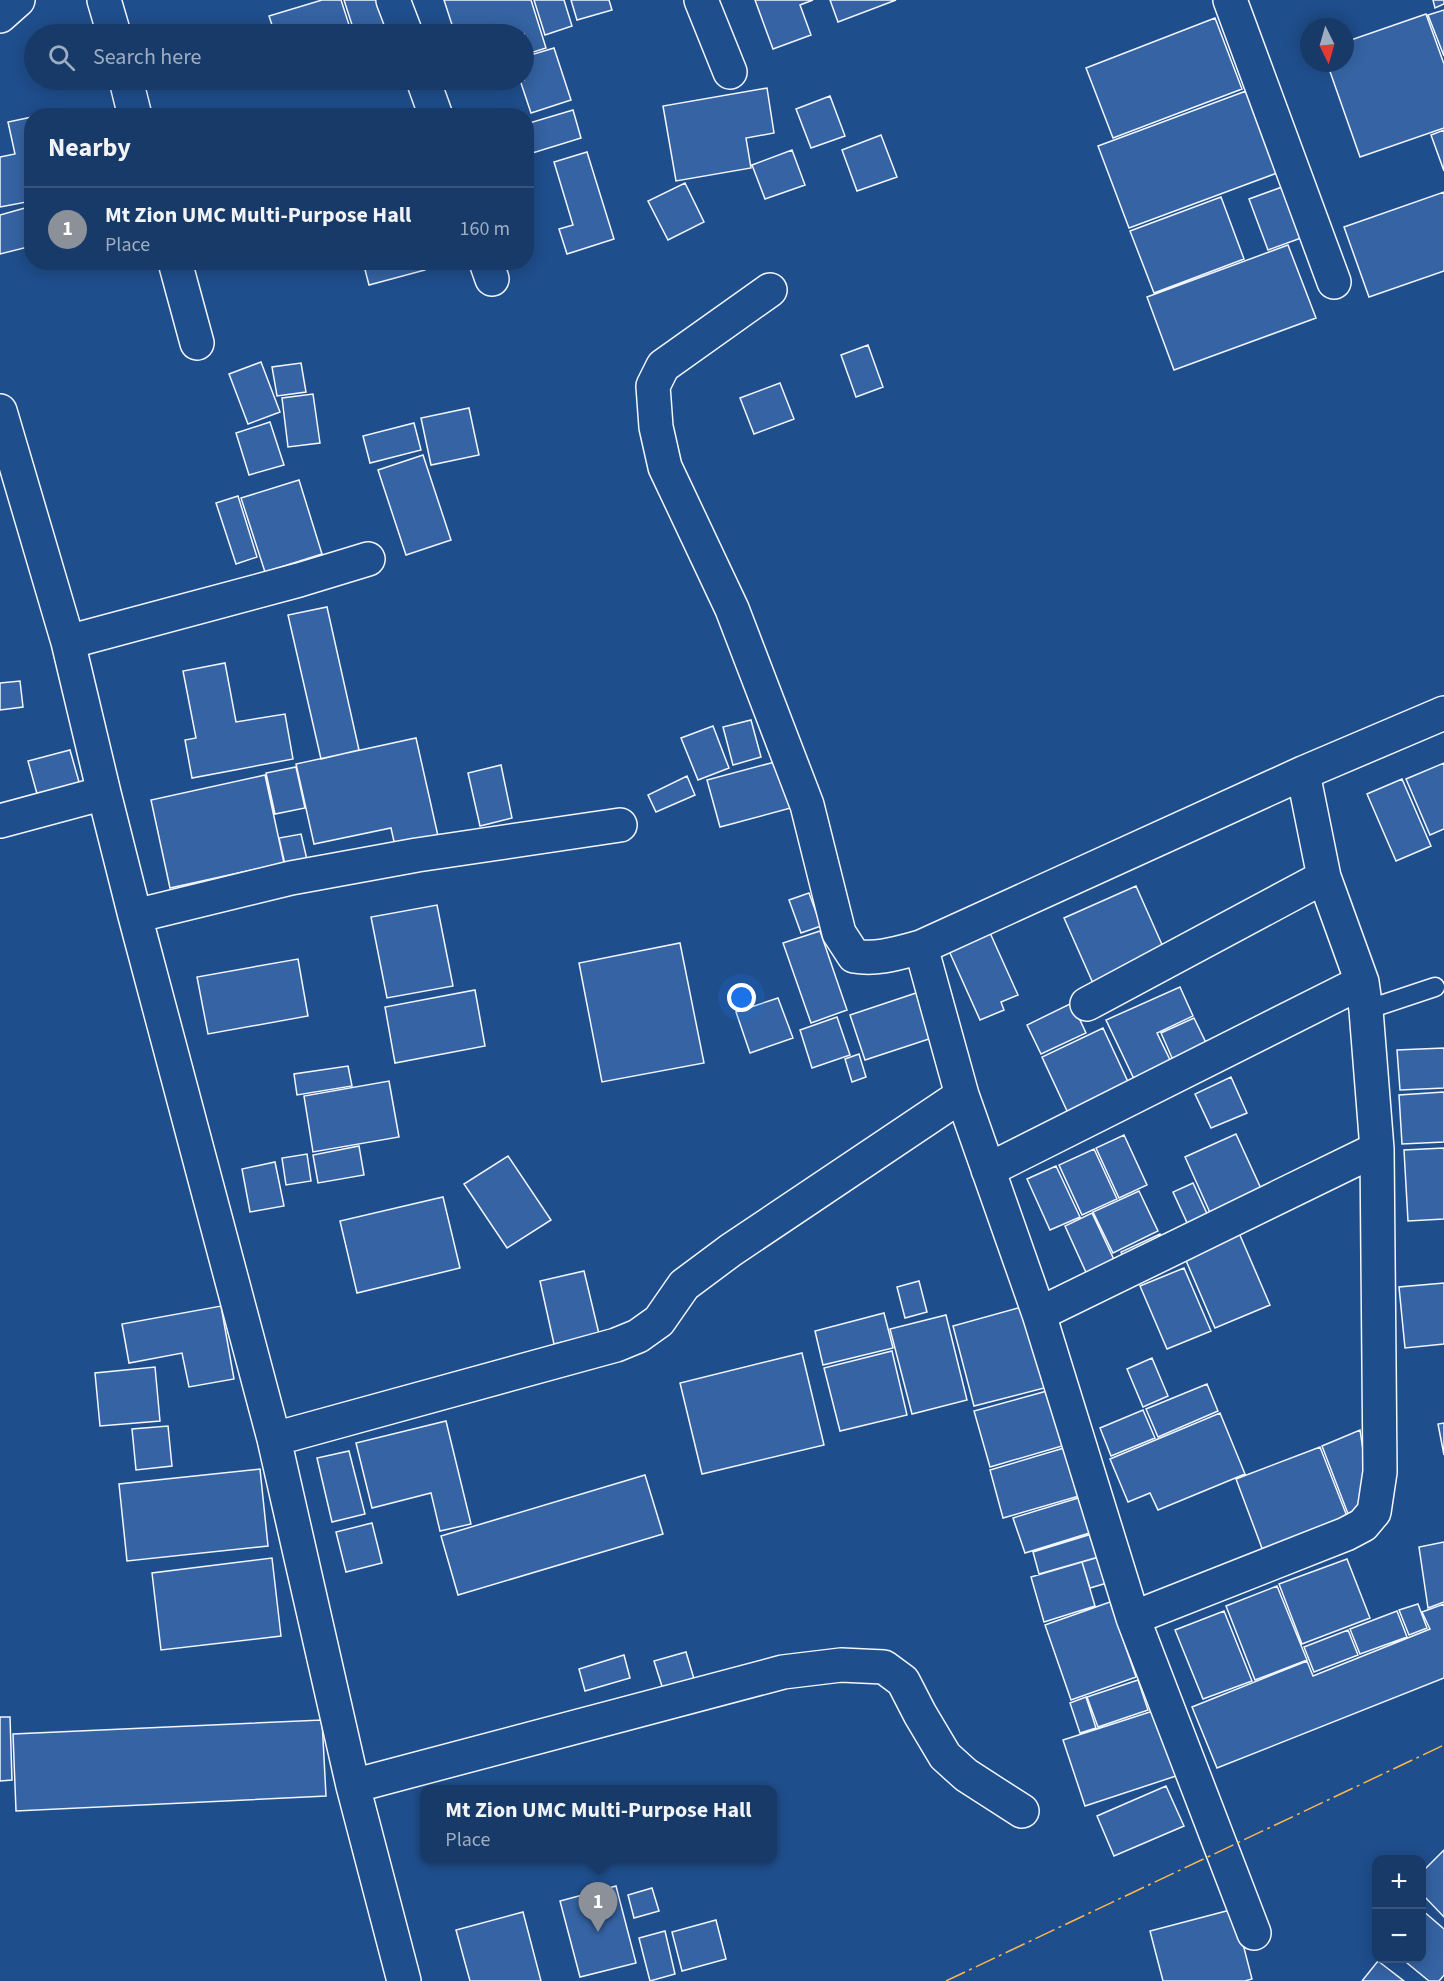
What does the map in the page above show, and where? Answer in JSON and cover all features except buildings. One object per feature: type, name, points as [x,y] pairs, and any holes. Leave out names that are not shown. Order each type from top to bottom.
[{"type":"street","points":[[0,16],[18,0]]},
{"type":"street","points":[[104,0],[111,24]]},
{"type":"street","points":[[393,0],[402,24]]},
{"type":"street","points":[[701,0],[730,72]]},
{"type":"street","points":[[1230,0],[1334,282]]},
{"type":"street","points":[[128,90],[133,108]]},
{"type":"street","points":[[427,90],[433,108]]},
{"type":"street","points":[[177,270],[197,343]]},
{"type":"street","points":[[770,290],[663,366],[652,386],[656,427],[665,467],[732,609],[807,805],[839,933],[854,956],[886,957],[921,947],[1303,773],[1444,713]]},
{"type":"street","points":[[0,411],[68,642],[135,916],[274,1439],[353,1786],[404,1981]]},
{"type":"street","points":[[68,642],[299,580],[368,559]]},
{"type":"street","points":[[1133,1618],[1346,1534],[1363,1525],[1374,1512],[1380,1472],[1377,1149],[1364,996],[1324,877],[1303,773]]},
{"type":"street","points":[[0,821],[104,793]]},
{"type":"street","points":[[135,916],[291,878],[417,855],[620,825]]},
{"type":"street","points":[[1087,1004],[1324,877]]},
{"type":"street","points":[[921,947],[963,1095],[1039,1314],[1133,1618],[1254,1933]]},
{"type":"street","points":[[988,1170],[1364,996]]},
{"type":"street","points":[[274,1439],[616,1345],[638,1336],[659,1321],[684,1285],[731,1250],[963,1095]]},
{"type":"street","points":[[1039,1314],[1377,1149]]},
{"type":"street","points":[[353,1786],[783,1672],[841,1665],[885,1667],[903,1681],[945,1756],[966,1775],[1022,1811]]},
{"type":"lane","points":[[1364,996],[1435,987]]},
{"type":"power","points":[[946,1981],[1444,1745]]},
{"type":"place","name":"Mt Zion UMC Multi-Purpose Hall","points":[[598,1932]]}]
